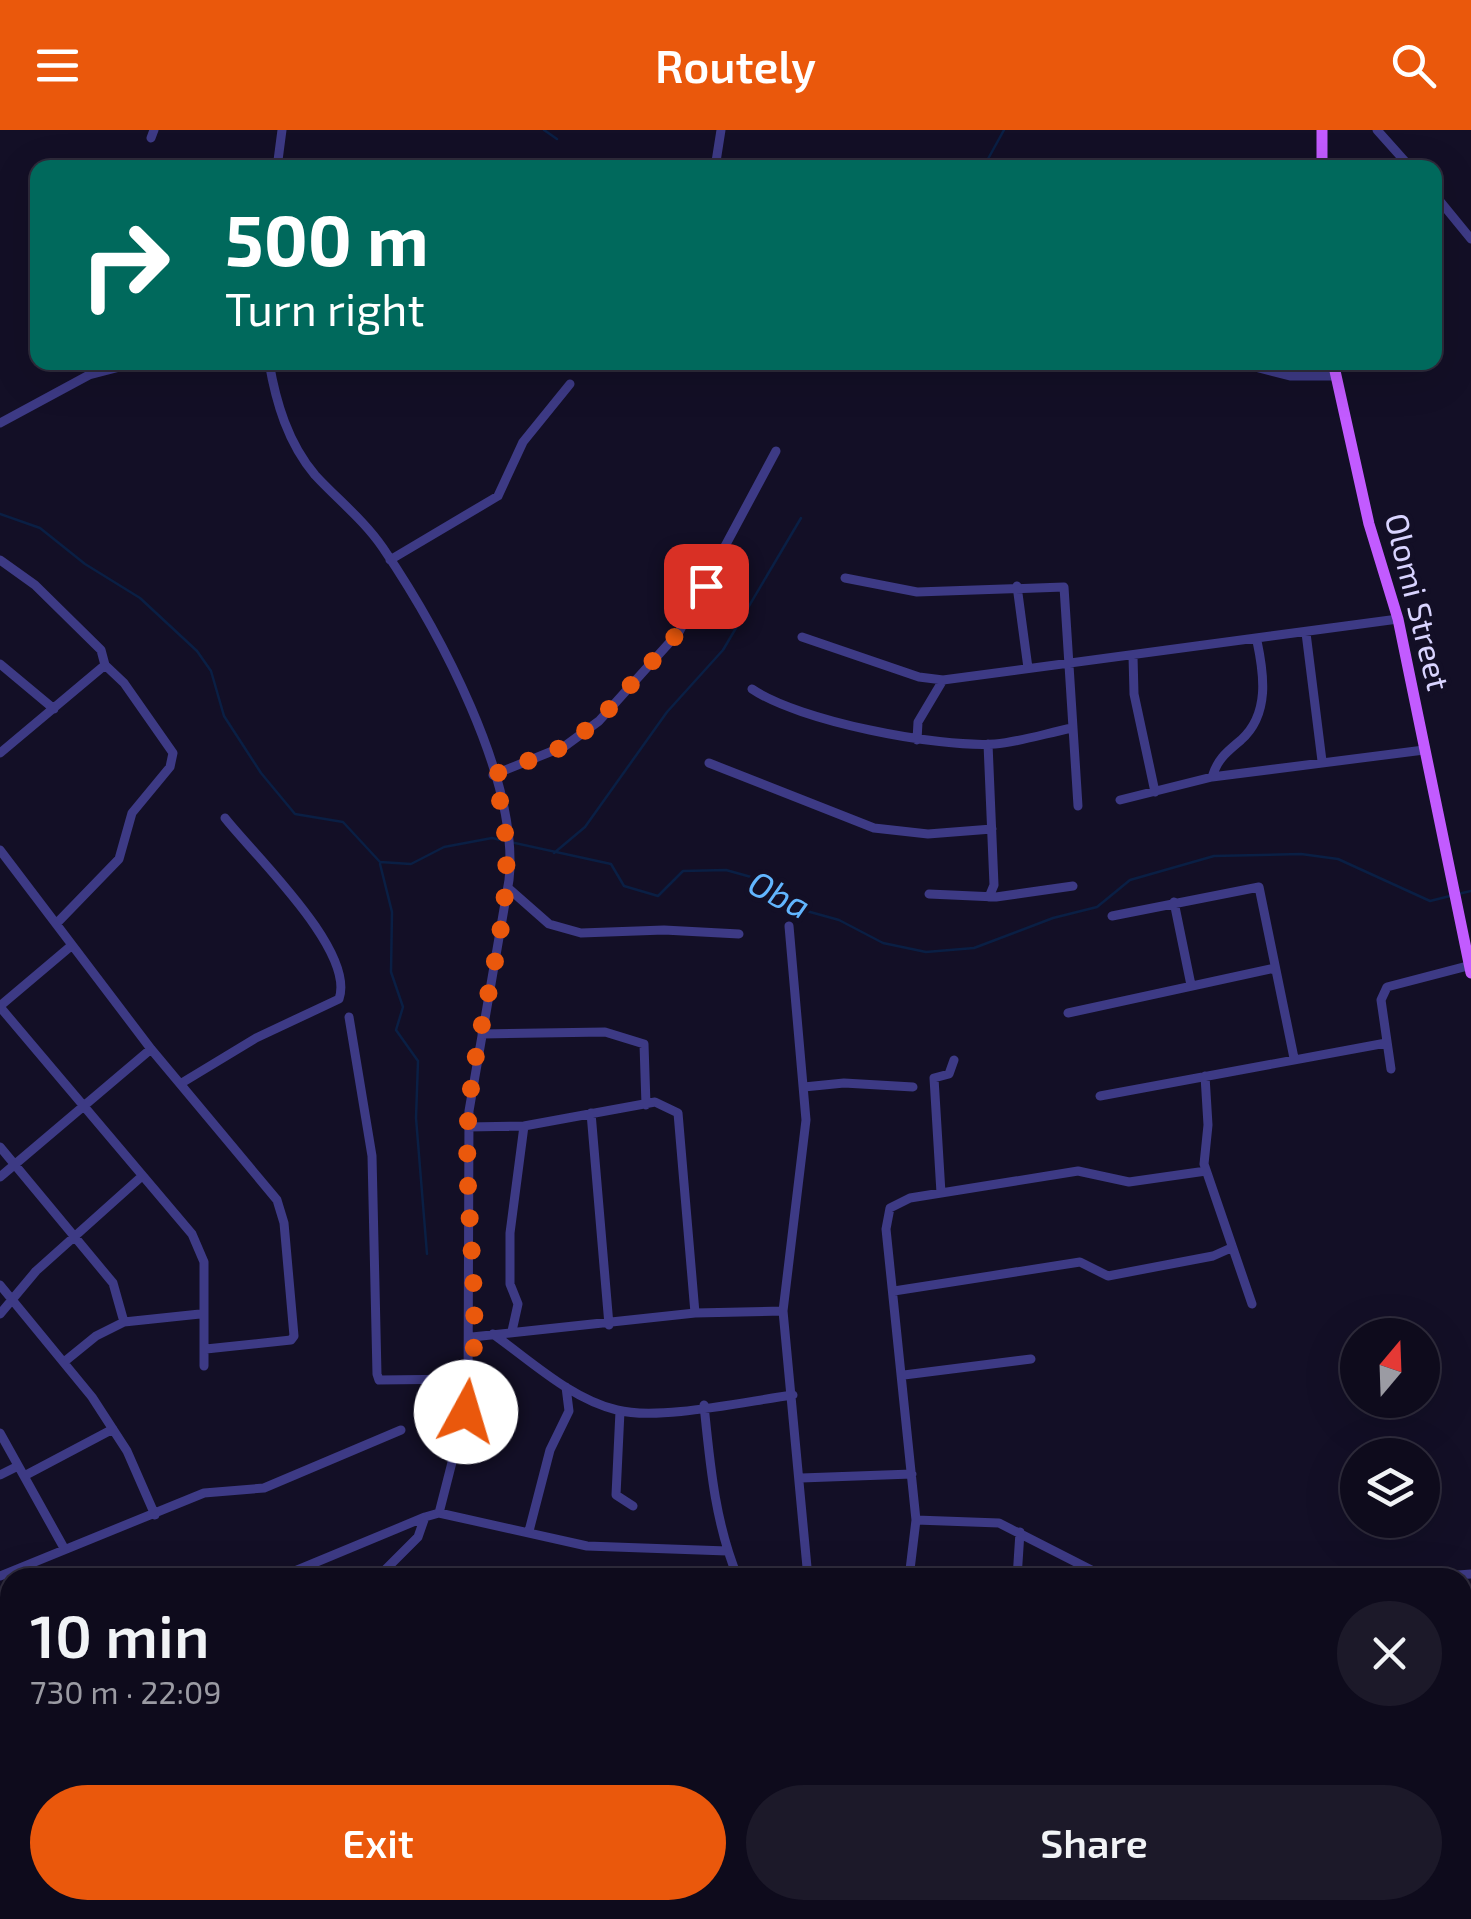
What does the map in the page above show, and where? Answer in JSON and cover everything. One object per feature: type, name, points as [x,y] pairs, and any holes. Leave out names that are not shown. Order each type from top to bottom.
[{"type":"main road","points":[[1322,130],[1322,160]]},
{"type":"main road","name":"Olomi Street","points":[[1334,370],[1369,524],[1398,619],[1470,968]]},
{"type":"street","points":[[278,160],[282,130]]},
{"type":"street","points":[[716,160],[722,130]]},
{"type":"street","points":[[1377,130],[1403,160]]},
{"type":"street","points":[[1442,204],[1471,239]]},
{"type":"street","points":[[0,422],[67,385],[104,370]]},
{"type":"street","points":[[271,370],[282,417],[300,453],[390,560],[468,698],[507,827],[508,888],[468,1127],[470,1379],[461,1437],[439,1514]]},
{"type":"street","points":[[1267,370],[1290,376],[1328,370]]},
{"type":"street","points":[[390,560],[498,496],[524,442],[570,384]]},
{"type":"street","points":[[493,775],[565,746],[598,721],[679,632],[776,450]]},
{"type":"street","points":[[0,560],[35,585],[101,650],[105,665],[168,745],[172,764],[132,813],[119,858],[56,924]]},
{"type":"street","points":[[845,578],[917,592],[1064,587],[1078,806]]},
{"type":"street","points":[[1018,586],[1028,668]]},
{"type":"street","points":[[802,637],[919,677],[943,680],[1257,641],[1398,619]]},
{"type":"street","points":[[1306,633],[1322,761]]},
{"type":"street","points":[[1212,777],[1226,750],[1248,732],[1260,706],[1265,680],[1257,641]]},
{"type":"street","points":[[1133,656],[1134,694],[1155,792]]},
{"type":"street","points":[[0,664],[54,708]]},
{"type":"street","points":[[0,753],[105,665]]},
{"type":"street","points":[[918,740],[918,722],[943,680]]},
{"type":"street","points":[[752,690],[785,706],[918,740],[988,744],[1072,728]]},
{"type":"street","points":[[988,744],[994,884],[989,898]]},
{"type":"street","points":[[1120,800],[1212,777],[1424,750]]},
{"type":"street","points":[[709,763],[874,828],[928,834],[992,829]]},
{"type":"street","points":[[180,1084],[256,1038],[340,999],[343,990],[326,939],[224,818]]},
{"type":"street","points":[[0,850],[151,1050],[277,1200],[284,1223],[294,1336],[292,1340],[206,1349]]},
{"type":"street","points":[[929,894],[989,898],[1073,886]]},
{"type":"street","points":[[1112,916],[1259,886],[1294,1058]]},
{"type":"street","points":[[508,888],[549,924],[581,933],[664,930],[738,934]]},
{"type":"street","points":[[1174,902],[1191,985]]},
{"type":"street","points":[[789,926],[806,1120],[783,1311],[802,1478],[807,1568]]},
{"type":"street","points":[[71,946],[0,1006],[169,1206],[200,1250],[204,1262],[200,1314],[206,1349],[204,1366]]},
{"type":"street","points":[[1068,1013],[1275,968]]},
{"type":"street","points":[[1391,1069],[1381,1000],[1387,986],[1470,968]]},
{"type":"street","points":[[349,1017],[372,1156],[379,1380],[470,1379]]},
{"type":"street","points":[[482,1034],[605,1032],[644,1044],[646,1104]]},
{"type":"street","points":[[1100,1096],[1386,1043]]},
{"type":"street","points":[[0,1176],[151,1050]]},
{"type":"street","points":[[941,1193],[934,1078],[949,1074],[954,1060]]},
{"type":"street","points":[[1205,1076],[1206,1171],[1252,1304]]},
{"type":"street","points":[[804,1087],[913,1087]]},
{"type":"street","points":[[468,1127],[524,1126],[646,1104],[667,1104],[678,1113],[695,1313]]},
{"type":"street","points":[[592,1112],[610,1325]]},
{"type":"street","points":[[512,1331],[518,1304],[511,1290],[510,1232],[524,1126]]},
{"type":"street","points":[[0,1147],[112,1283],[124,1322]]},
{"type":"street","points":[[910,1568],[916,1520],[886,1229],[890,1208],[910,1198],[1078,1171],[1129,1182],[1206,1171]]},
{"type":"street","points":[[0,1314],[36,1271],[141,1177]]},
{"type":"street","points":[[894,1291],[1080,1262],[1108,1276],[1213,1256],[1231,1248]]},
{"type":"street","points":[[0,1285],[114,1429],[155,1515]]},
{"type":"street","points":[[472,1336],[610,1325],[695,1313],[783,1311]]},
{"type":"street","points":[[64,1362],[124,1322],[200,1314]]},
{"type":"street","points":[[493,1334],[566,1386],[620,1411],[642,1414],[793,1396]]},
{"type":"street","points":[[904,1375],[1032,1360]]},
{"type":"street","points":[[529,1531],[550,1450],[569,1411],[566,1386]]},
{"type":"street","points":[[569,1411],[592,1401]]},
{"type":"street","points":[[704,1406],[711,1474],[734,1568]]},
{"type":"street","points":[[620,1411],[616,1495],[633,1506]]},
{"type":"street","points":[[26,1476],[114,1429]]},
{"type":"street","points":[[23,1568],[204,1493],[264,1488],[401,1430]]},
{"type":"street","points":[[0,1433],[64,1548]]},
{"type":"street","points":[[0,1475],[18,1466]]},
{"type":"street","points":[[802,1478],[912,1474]]},
{"type":"street","points":[[302,1568],[439,1514],[587,1546],[727,1551]]},
{"type":"street","points":[[387,1568],[418,1537],[425,1517]]},
{"type":"street","points":[[916,1520],[999,1523],[1089,1568]]},
{"type":"street","points":[[1018,1568],[1020,1532]]},
{"type":"waterway","points":[[544,130],[557,139]]},
{"type":"waterway","points":[[987,160],[1004,130]]},
{"type":"waterway","name":"Oba","points":[[0,514],[40,528],[85,564],[140,598],[197,651],[211,671],[224,716],[261,773],[295,814],[343,822],[380,862],[411,864],[444,847],[492,838],[611,864],[624,886],[658,896],[683,871],[726,870],[769,882],[803,910],[839,920],[883,943],[926,952],[974,948],[1053,918],[1097,907],[1130,880],[1214,856],[1301,854],[1338,859],[1430,901],[1450,896]]},
{"type":"waterway","points":[[554,853],[585,827],[667,712],[723,650],[801,518]]},
{"type":"waterway","points":[[380,864],[392,912],[391,972],[403,1007],[396,1030],[418,1061],[416,1118],[427,1254]]},
{"type":"waterway","name":"Oba","points":[[1458,894],[1471,891]]},
{"type":"route","points":[[466,1412],[472,1336],[469,1112],[510,872],[504,808],[493,775],[565,746],[598,721],[679,632],[706,586]]}]
